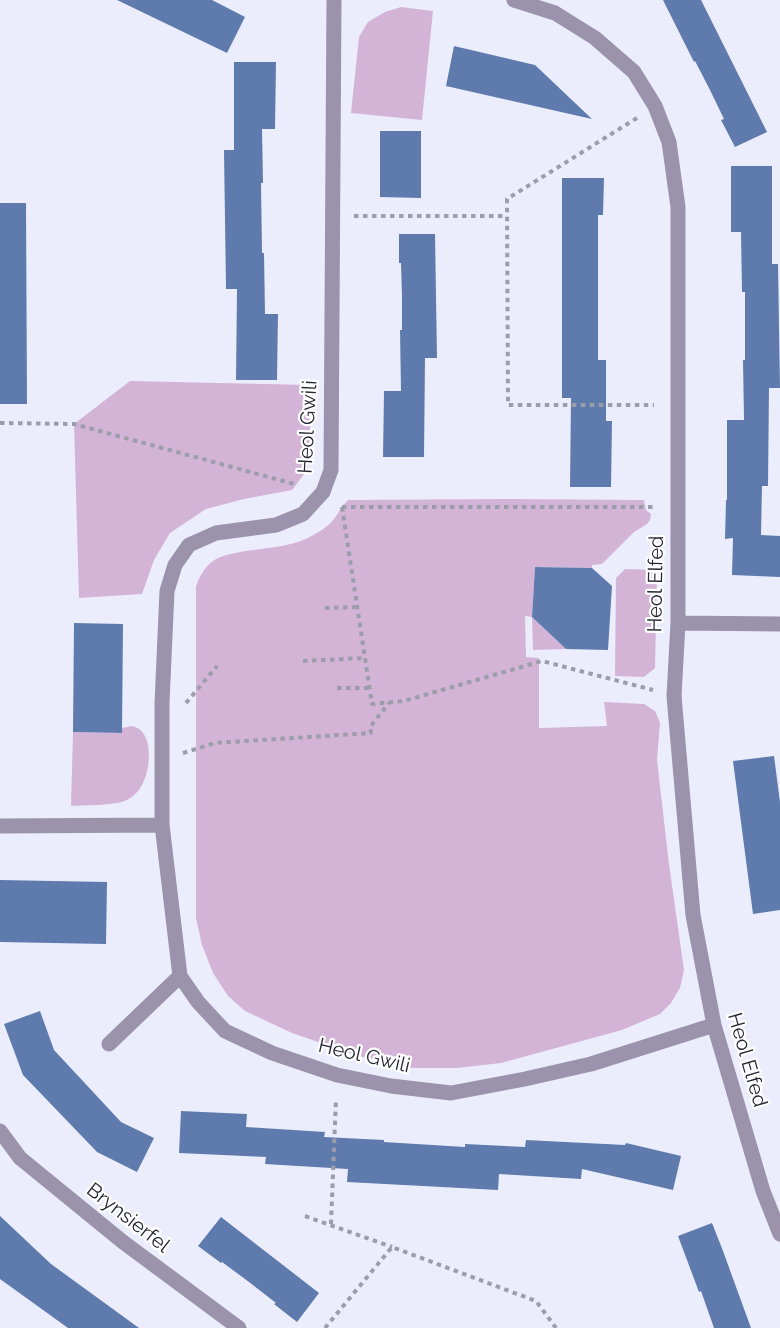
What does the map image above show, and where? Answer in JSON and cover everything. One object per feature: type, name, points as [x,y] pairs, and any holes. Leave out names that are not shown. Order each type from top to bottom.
[{"type":"street","name":"Heol Gwili","points":[[334,0],[331,470],[323,492],[303,514],[276,525],[216,533],[189,545],[175,565],[167,591],[162,704],[162,825],[180,976],[198,1002],[225,1031],[272,1053],[337,1075],[391,1086],[451,1093],[591,1064],[714,1025]]},
{"type":"street","name":"Heol Elfed","points":[[514,0],[555,13],[595,38],[634,72],[655,106],[669,142],[678,207],[678,623],[674,696],[693,915],[714,1025],[763,1191],[780,1234]]},
{"type":"street","points":[[678,623],[780,624]]},
{"type":"street","points":[[0,826],[162,825]]},
{"type":"street","points":[[109,1044],[180,976]]},
{"type":"street","name":"Brynsierfel","points":[[0,1131],[20,1158],[123,1242],[239,1328]]},
{"type":"path","points":[[655,106],[507,199],[508,405],[678,405]]},
{"type":"path","points":[[332,216],[507,216]]},
{"type":"path","points":[[0,423],[74,423],[323,492]]},
{"type":"path","points":[[674,696],[542,661],[404,701],[372,704],[342,507],[678,508]]},
{"type":"path","points":[[325,608],[357,607]]},
{"type":"path","points":[[303,661],[365,658]]},
{"type":"path","points":[[162,704],[185,704],[216,666]]},
{"type":"path","points":[[337,688],[370,688]]},
{"type":"path","points":[[162,760],[215,743],[371,733],[370,727],[390,702]]},
{"type":"path","points":[[331,1224],[337,1075]]},
{"type":"path","points":[[305,1216],[536,1301],[556,1328]]},
{"type":"path","points":[[325,1328],[392,1247]]},
{"type":"shaded area","points":[[401,7],[433,11],[422,120],[351,113],[359,37],[368,22],[385,12]]},
{"type":"shaded area","points":[[130,381],[309,385],[308,469],[292,490],[206,509],[170,533],[154,560],[142,594],[79,598],[74,424]]},
{"type":"shaded area","points":[[348,500],[644,500],[646,510],[651,514],[647,524],[634,532],[602,564],[592,565],[592,568],[535,567],[532,617],[525,616],[526,657],[539,658],[539,728],[607,726],[604,702],[644,704],[655,711],[660,723],[657,760],[684,970],[680,988],[671,1003],[660,1014],[622,1030],[501,1063],[457,1068],[411,1068],[359,1056],[292,1033],[245,1011],[228,996],[213,973],[202,945],[196,918],[196,587],[204,570],[214,560],[240,552],[286,545],[308,538],[329,525]]},
{"type":"shaded area","points":[[625,569],[657,570],[655,668],[644,677],[615,676],[616,578]]},
{"type":"shaded area","points":[[532,617],[566,649],[533,650]]},
{"type":"shaded area","points":[[132,726],[144,734],[149,750],[148,768],[142,786],[130,798],[122,802],[71,806],[73,732],[121,733],[122,728]]},
{"type":"building","points":[[117,0],[212,0],[245,17],[227,53]]},
{"type":"building","points":[[663,0],[701,0],[767,132],[735,147],[721,120],[724,119],[710,90]]},
{"type":"building","points":[[454,46],[535,65],[592,119],[446,86]]},
{"type":"building","points":[[234,62],[276,62],[275,129],[262,129],[263,183],[261,183],[265,314],[278,314],[277,380],[236,380],[237,289],[226,289],[224,150],[234,150]]},
{"type":"building","points":[[380,131],[421,131],[421,198],[380,197]]},
{"type":"building","points":[[731,166],[772,166],[772,264],[778,264],[780,388],[769,388],[768,486],[762,486],[761,535],[780,536],[780,577],[732,575],[733,538],[725,539],[727,420],[744,420],[743,360],[745,360],[745,292],[742,292],[741,232],[731,232]]},
{"type":"building","points":[[562,178],[604,178],[603,215],[598,215],[598,360],[606,360],[606,421],[612,421],[611,487],[570,487],[571,398],[562,398]]},
{"type":"building","points":[[0,203],[26,203],[27,404],[0,404]]},
{"type":"building","points":[[399,234],[435,234],[437,358],[425,358],[424,457],[383,457],[384,391],[401,391],[402,296]]},
{"type":"building","points":[[535,567],[592,568],[612,586],[608,650],[566,649],[532,617]]},
{"type":"building","points":[[74,623],[123,624],[122,733],[73,732]]},
{"type":"building","points":[[774,756],[780,802],[780,910],[753,914],[733,761]]},
{"type":"building","points":[[0,880],[107,882],[106,944],[0,942]]},
{"type":"building","points":[[40,1011],[54,1050],[121,1122],[154,1138],[137,1172],[97,1152],[23,1075],[4,1024]]},
{"type":"building","points":[[181,1111],[247,1114],[246,1127],[325,1132],[324,1137],[465,1147],[465,1144],[525,1147],[526,1140],[625,1145],[626,1143],[681,1156],[673,1190],[582,1169],[581,1179],[499,1174],[498,1190],[347,1182],[348,1169],[265,1164],[266,1157],[179,1153]]},
{"type":"building","points":[[0,1216],[51,1264],[139,1328],[68,1328],[0,1279]]},
{"type":"building","points":[[221,1217],[319,1293],[297,1322],[249,1282],[198,1246]]},
{"type":"building","points":[[712,1223],[751,1328],[714,1328],[678,1236]]}]
